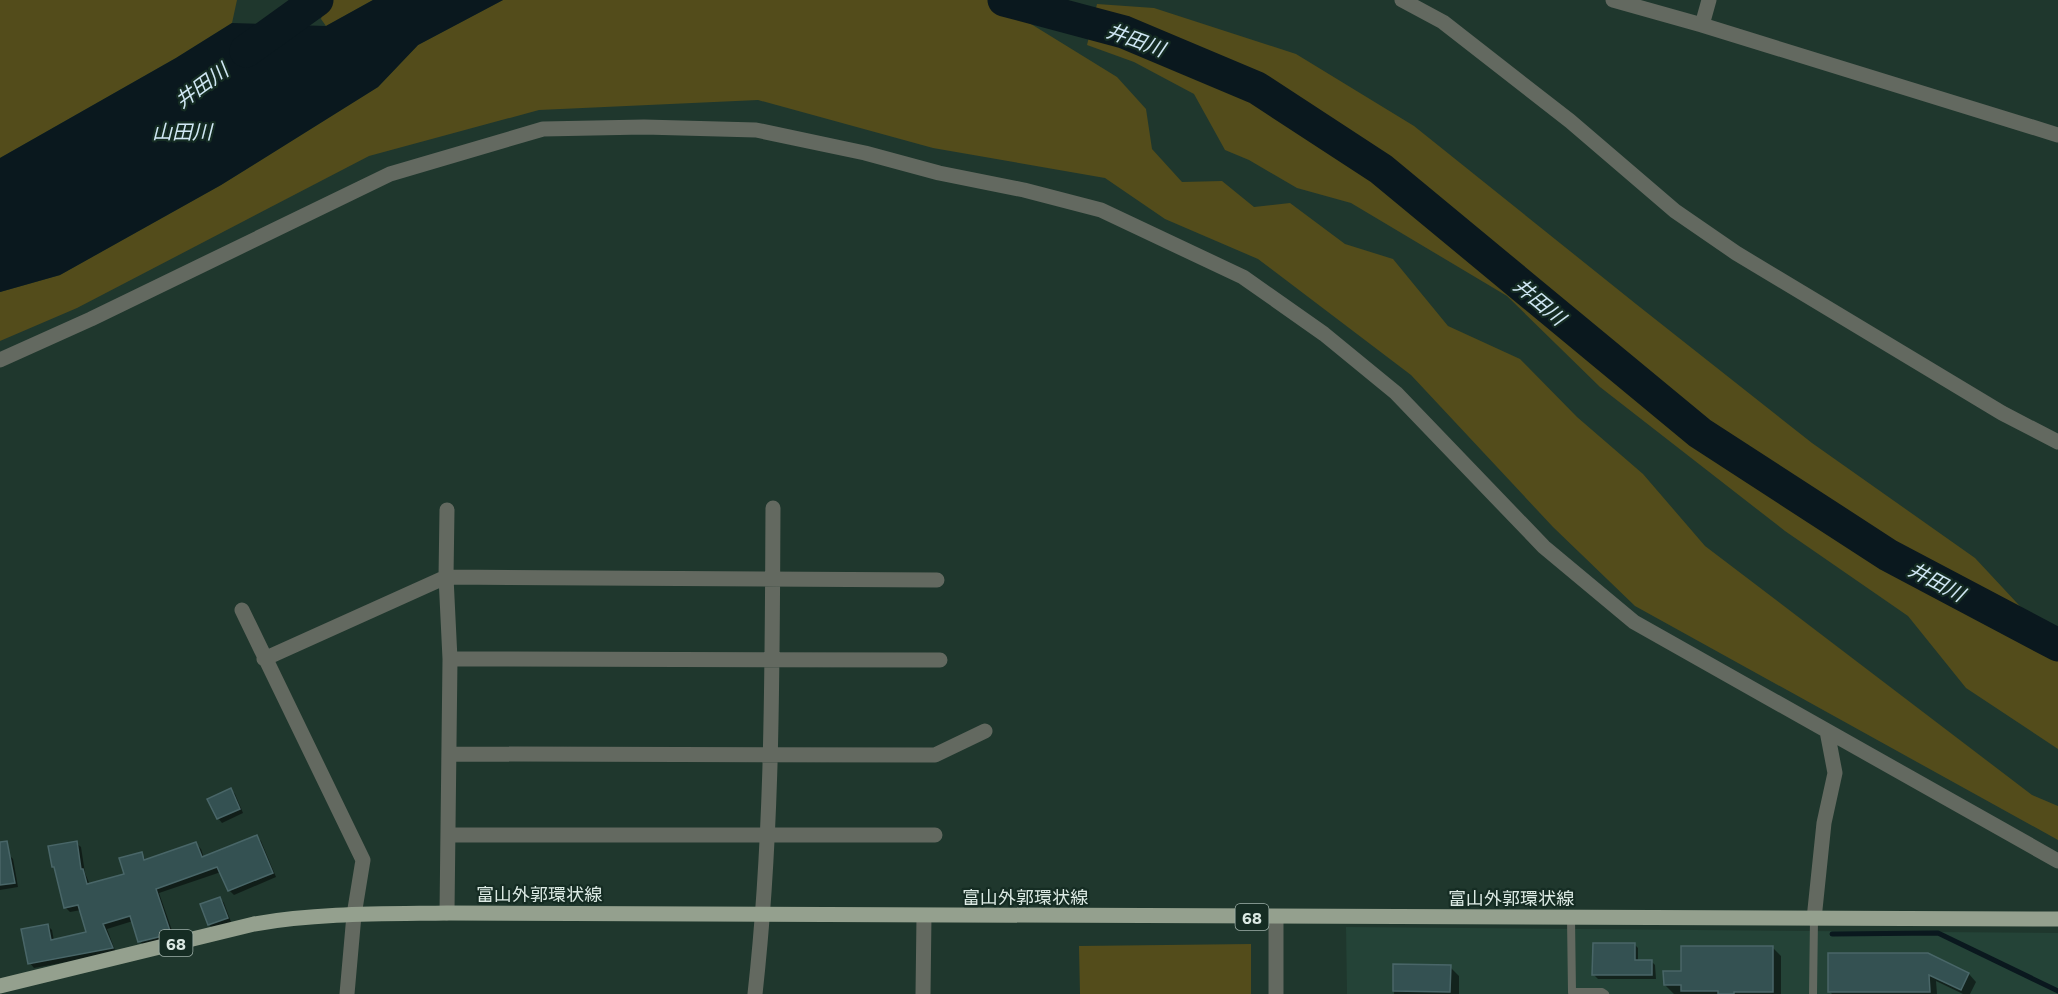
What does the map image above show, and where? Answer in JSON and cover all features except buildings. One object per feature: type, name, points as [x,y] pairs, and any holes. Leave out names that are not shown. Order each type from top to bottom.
[{"type":"main road","name":"富山外郭環状線","points":[[0,986],[254,924],[286,919],[354,915],[447,913],[2058,919]]},
{"type":"street","points":[[1402,0],[1443,22],[1570,121],[1675,211],[1736,253],[2002,413],[2058,442]]},
{"type":"street","points":[[1613,0],[1702,25],[2058,135]]},
{"type":"street","points":[[1702,25],[1709,0]]},
{"type":"street","points":[[0,360],[91,319],[390,174],[543,129],[644,127],[756,130],[865,153],[939,173],[1024,190],[1101,210],[1244,277],[1324,334],[1396,393],[1544,547],[1634,622],[2058,861]]},
{"type":"street","points":[[755,994],[764,914],[772,660],[773,508]]},
{"type":"street","points":[[447,510],[446,577],[450,659],[447,913]]},
{"type":"street","points":[[264,659],[446,577],[937,580]]},
{"type":"street","points":[[242,610],[363,860],[354,915],[347,994]]},
{"type":"street","points":[[450,659],[940,660]]},
{"type":"street","points":[[449,754],[935,755],[985,731]]},
{"type":"street","points":[[1814,919],[1824,823],[1834,773],[1827,731]]},
{"type":"street","points":[[448,835],[935,835]]},
{"type":"street","points":[[923,994],[924,916]]},
{"type":"street","points":[[1276,917],[1276,994]]},
{"type":"lane","points":[[1571,918],[1572,992],[1602,992],[1605,994]]},
{"type":"lane","points":[[1813,994],[1814,919]]},
{"type":"shaded area","points":[[0,0],[237,0],[232,23],[176,58],[0,158]]},
{"type":"shaded area","points":[[326,0],[373,0],[326,26],[321,19]]},
{"type":"shaded area","points":[[503,0],[992,0],[1117,77],[1146,109],[1152,149],[1182,182],[1222,181],[1254,207],[1290,203],[1345,244],[1393,259],[1448,326],[1520,359],[1577,417],[1643,474],[1705,546],[2032,795],[2058,806],[2058,840],[1635,606],[1553,527],[1411,375],[1258,259],[1165,219],[1105,178],[933,148],[758,100],[539,110],[369,156],[77,308],[0,341],[0,292],[60,275],[221,185],[378,87],[418,45]]},
{"type":"shaded area","points":[[1097,4],[1154,8],[1296,54],[1414,126],[1812,443],[1975,558],[2058,647],[2058,749],[1966,688],[1908,616],[1785,531],[1600,387],[1507,296],[1351,203],[1297,188],[1249,160],[1225,150],[1194,94],[1134,62],[1087,45]]},
{"type":"shaded area","points":[[1346,927],[2058,933],[2058,994],[1347,994]]},
{"type":"shaded area","points":[[1251,944],[1251,994],[1080,994],[1079,946]]},
{"type":"water","name":"山田川","points":[[373,0],[503,0],[418,45],[378,87],[221,185],[60,275],[0,292],[0,158],[176,58],[232,23],[326,26]]},
{"type":"waterway","name":"井田川","points":[[246,51],[317,0]]},
{"type":"waterway","name":"井田川","points":[[1004,0],[1124,32],[1257,88],[1381,169],[1700,433],[1888,555],[2058,645]]},
{"type":"waterway","points":[[1832,934],[1938,933],[2058,991]]}]
